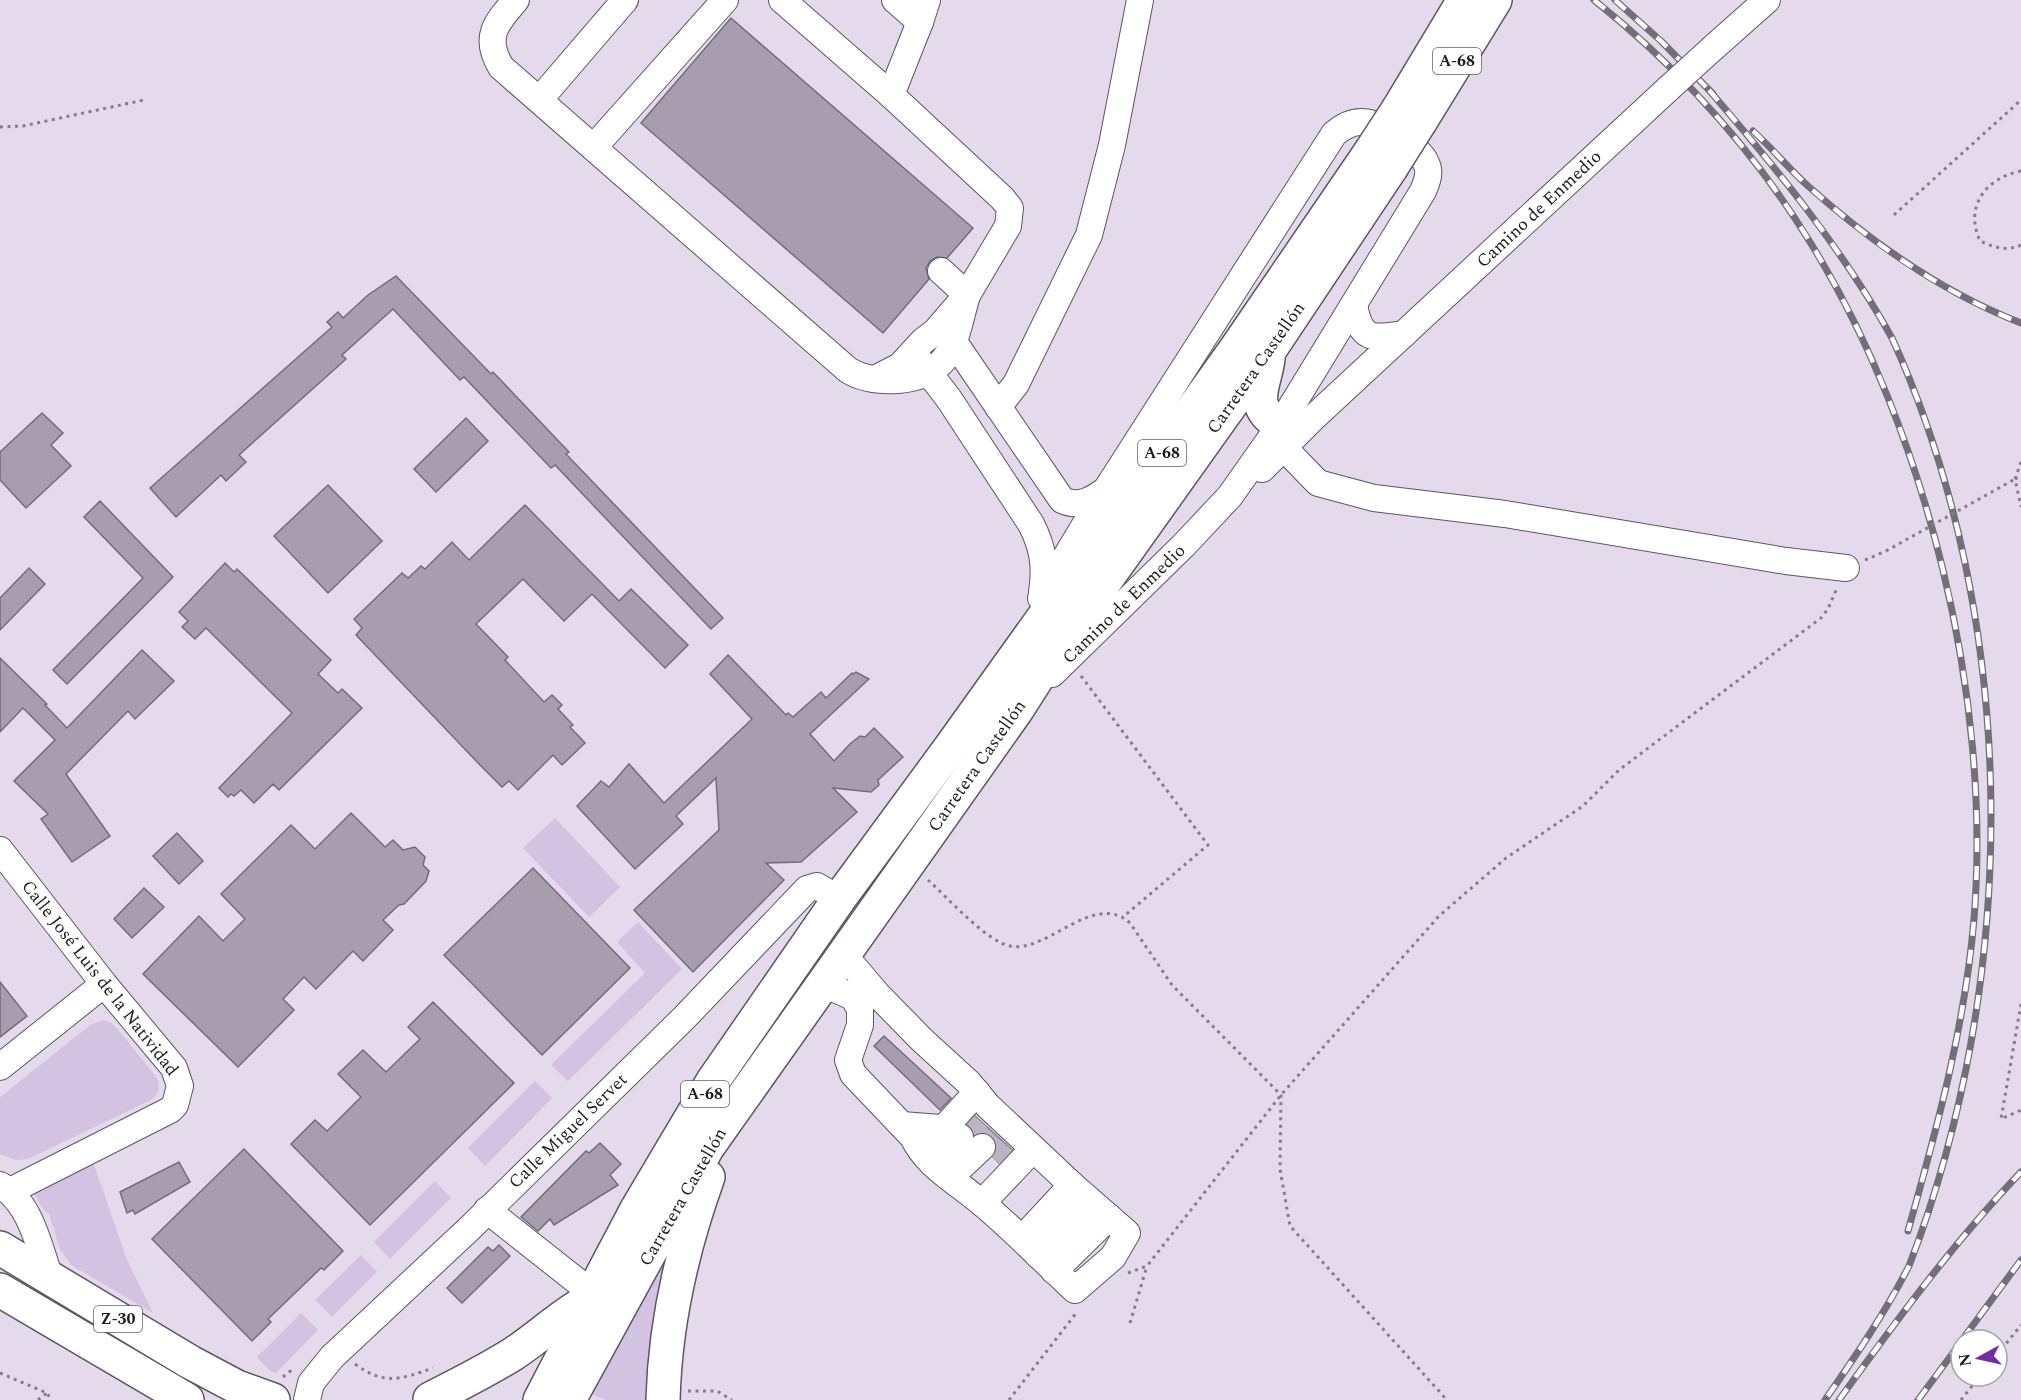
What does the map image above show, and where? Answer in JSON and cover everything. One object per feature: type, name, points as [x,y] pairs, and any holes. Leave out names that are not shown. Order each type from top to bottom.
[{"type":"highway","name":"Carretera Castellón","points":[[1410,115],[1464,0]]},
{"type":"highway","name":"Carretera Castellón","points":[[569,1400],[707,1148],[1016,711],[1046,664],[1269,351],[1380,161],[1410,115],[1495,0]]},
{"type":"highway","name":"Carretera Castellón","points":[[540,1400],[580,1323],[590,1296],[659,1170],[713,1080],[839,899],[1235,350],[1380,161]]},
{"type":"highway","points":[[1269,351],[1260,394],[1260,405],[1282,437]]},
{"type":"highway","points":[[663,1395],[672,1311],[685,1249],[699,1203],[733,1114]]},
{"type":"highway","name":"Z-30","points":[[0,1248],[190,1362],[237,1387],[276,1389]]},
{"type":"highway","name":"Z-30","points":[[0,1290],[187,1400]]},
{"type":"highway","points":[[429,1400],[512,1355],[590,1296]]},
{"type":"highway","points":[[429,1400],[483,1400]]},
{"type":"street","points":[[516,0],[498,21],[492,38],[495,55],[501,67],[848,370],[863,377],[895,380],[928,373],[942,363],[945,337],[1008,226],[1010,208],[891,95],[782,0]]},
{"type":"street","points":[[540,99],[625,0]]},
{"type":"street","points":[[594,147],[725,0]]},
{"type":"street","points":[[891,95],[924,11],[895,0]]},
{"type":"street","points":[[998,407],[1016,384],[1089,235],[1112,146],[1140,0]]},
{"type":"street","name":"Camino de Enmedio","points":[[1016,711],[1184,545],[1282,437],[1295,427],[1312,419],[1767,0]]},
{"type":"street","name":"Carretera Castellón","points":[[950,748],[1106,490],[1334,134],[1344,125],[1366,122],[1376,125],[1416,151],[1426,164],[1428,171],[1423,191],[1354,306],[1282,437]]},
{"type":"street","points":[[941,271],[967,295]]},
{"type":"street","points":[[1354,306],[1358,323],[1364,333],[1377,338],[1404,334]]},
{"type":"street","points":[[875,379],[900,366],[928,336],[945,337],[976,376],[1062,500],[1073,504],[1082,503],[1106,490]]},
{"type":"street","points":[[916,350],[918,358],[949,399],[1024,512],[1039,539],[1044,566],[1042,595]]},
{"type":"street","points":[[949,399],[949,389],[959,377],[966,374],[976,376]]},
{"type":"street","points":[[1282,437],[1318,483],[1374,498],[1505,514],[1786,561],[1846,568]]},
{"type":"street","name":"Calle José Luis de la Natividad","points":[[0,850],[104,984],[174,1068],[180,1086],[175,1105],[161,1116],[5,1188]]},
{"type":"street","name":"Calle Miguel Servet","points":[[308,1400],[311,1383],[333,1357],[403,1292],[685,1017],[807,889],[813,886],[821,887],[839,899]]},
{"type":"street","points":[[823,984],[846,992],[858,1003],[861,1016],[860,1025],[849,1054],[849,1066],[858,1081],[907,1131],[919,1149],[1075,1290],[1113,1257],[1127,1233],[1098,1207],[997,1135],[899,1017],[843,954]]},
{"type":"street","points":[[0,1067],[104,984]]},
{"type":"street","points":[[907,1131],[946,1126],[997,1135]]},
{"type":"street","points":[[907,1131],[942,1152],[951,1147],[997,1135]]},
{"type":"street","points":[[966,1190],[997,1135]]},
{"type":"street","points":[[966,1190],[997,1135]]},
{"type":"street","points":[[5,1188],[26,1213],[50,1278]]},
{"type":"street","points":[[1045,1262],[1098,1207]]},
{"type":"street","points":[[1045,1262],[1098,1207]]},
{"type":"street","points":[[487,1210],[590,1296]]},
{"type":"path","points":[[0,127],[23,126],[144,100]]},
{"type":"path","points":[[1894,216],[2021,100]]},
{"type":"path","points":[[2021,171],[2003,176],[1980,198],[1974,213],[1974,228],[1980,241],[1996,248],[2015,248],[2021,245]]},
{"type":"path","points":[[2021,462],[2015,479],[2021,507]]},
{"type":"path","points":[[1130,1323],[1147,1266],[1281,1095],[1439,916],[1506,858],[1583,806],[1619,770],[1821,618],[1828,609],[1846,568],[1886,551],[2021,476]]},
{"type":"path","points":[[1068,659],[1208,845],[1124,917]]},
{"type":"path","points":[[908,864],[988,934],[1008,946],[1029,945],[1092,916],[1104,913],[1124,917],[1172,985],[1281,1095],[1280,1169],[1290,1226],[1447,1400]]},
{"type":"path","points":[[2021,1004],[2001,1119],[2021,1110]]},
{"type":"path","points":[[1119,1276],[1147,1266]]},
{"type":"path","points":[[1009,1400],[1080,1308]]},
{"type":"path","points":[[2009,1340],[2021,1325]]},
{"type":"path","points":[[353,1362],[367,1373],[381,1378],[397,1378],[439,1365]]},
{"type":"path","points":[[276,1389],[299,1364]]},
{"type":"path","points":[[0,1373],[47,1393],[51,1400]]},
{"type":"path","points":[[1961,1400],[1970,1388]]},
{"type":"path","points":[[663,1395],[717,1391],[732,1400]]},
{"type":"path","points":[[38,1400],[47,1393]]},
{"type":"shaded area","points":[[555,818],[620,887],[589,917],[523,848]]},
{"type":"shaded area","points":[[638,922],[682,969],[568,1081],[552,1066],[553,1063],[645,973],[617,942]]},
{"type":"shaded area","points":[[103,1020],[116,1027],[157,1078],[159,1087],[156,1095],[151,1100],[28,1159],[16,1160],[0,1154],[0,1097],[90,1025]]},
{"type":"shaded area","points":[[535,1081],[552,1098],[485,1166],[468,1148]]},
{"type":"shaded area","points":[[93,1162],[127,1260],[153,1313],[71,1265],[60,1249],[49,1214],[43,1209],[32,1190]]},
{"type":"shaded area","points":[[435,1181],[451,1198],[390,1259],[374,1242]]},
{"type":"shaded area","points":[[671,1236],[654,1400],[606,1400],[586,1392]]},
{"type":"shaded area","points":[[361,1255],[377,1272],[332,1317],[315,1300]]},
{"type":"shaded area","points":[[301,1313],[318,1330],[276,1373],[270,1371],[257,1357]]},
{"type":"building","points":[[731,18],[973,228],[947,258],[937,257],[930,261],[926,268],[929,279],[883,333],[641,123]]},
{"type":"building","points":[[396,276],[491,374],[493,372],[569,452],[566,454],[723,618],[711,629],[555,465],[551,468],[464,377],[460,380],[393,309],[342,355],[346,359],[239,455],[246,462],[226,481],[221,475],[176,517],[150,488],[332,327],[327,322],[338,312],[343,318],[368,295]]},
{"type":"building","points":[[42,413],[63,433],[51,445],[71,466],[26,508],[0,480],[0,452]]},
{"type":"building","points":[[466,418],[488,441],[436,492],[414,469]]},
{"type":"building","points":[[328,485],[382,541],[328,593],[274,536]]},
{"type":"building","points":[[100,501],[173,577],[67,684],[53,670],[143,578],[84,517]]},
{"type":"building","points":[[525,505],[619,601],[631,589],[688,645],[665,668],[592,594],[564,621],[523,579],[476,624],[508,657],[505,660],[544,702],[552,695],[562,705],[558,709],[585,743],[562,765],[553,755],[518,790],[509,781],[502,787],[480,765],[356,635],[362,628],[354,619],[402,573],[408,578],[421,566],[425,569],[452,542],[469,560]]},
{"type":"building","points":[[225,563],[234,572],[237,569],[331,660],[318,674],[338,693],[342,689],[362,708],[279,790],[273,784],[254,803],[241,790],[234,796],[231,794],[228,797],[219,788],[292,713],[206,628],[195,639],[182,627],[188,621],[179,612]]},
{"type":"building","points":[[29,568],[45,584],[0,630],[0,598]]},
{"type":"building","points":[[142,650],[174,681],[135,719],[128,711],[66,774],[110,836],[72,862],[41,819],[48,814],[14,781],[55,740],[23,708],[0,732],[0,658],[47,704],[45,705],[67,728]]},
{"type":"building","points":[[728,655],[786,715],[788,713],[793,717],[821,692],[826,698],[852,673],[856,672],[869,679],[810,734],[834,761],[850,744],[860,736],[865,737],[874,728],[903,757],[878,780],[879,785],[871,792],[833,788],[857,812],[801,862],[766,863],[784,880],[693,972],[634,910],[719,830],[716,778],[676,816],[683,824],[635,869],[577,806],[601,781],[609,787],[629,764],[664,803],[752,719],[710,674]]},
{"type":"building","points":[[351,813],[385,847],[393,840],[403,850],[415,847],[425,857],[423,865],[429,871],[426,881],[404,904],[399,905],[383,920],[393,930],[363,961],[353,951],[316,989],[304,977],[283,999],[294,1010],[238,1067],[143,974],[199,916],[223,941],[245,919],[221,894],[291,825],[315,849]]},
{"type":"building","points":[[177,833],[203,861],[179,884],[153,856]]},
{"type":"building","points":[[533,868],[630,968],[542,1055],[444,955]]},
{"type":"building","points":[[144,888],[164,907],[132,938],[114,919]]},
{"type":"building","points":[[0,982],[27,1016],[0,1037]]},
{"type":"building","points":[[433,1002],[514,1083],[370,1225],[291,1144],[315,1120],[327,1131],[361,1097],[338,1074],[363,1050],[386,1072],[420,1039],[408,1027]]},
{"type":"building","points":[[884,1036],[951,1098],[940,1110],[874,1046]]},
{"type":"building","points":[[975,1116],[1012,1150],[999,1163],[993,1157],[997,1144],[993,1137],[986,1133],[975,1134],[968,1125]]},
{"type":"building","points":[[600,1143],[621,1164],[610,1175],[618,1185],[554,1225],[550,1219],[538,1231],[521,1217],[586,1151],[589,1153]]},
{"type":"building","points":[[244,1149],[343,1251],[324,1270],[321,1268],[268,1319],[271,1322],[252,1341],[152,1239]]},
{"type":"building","points":[[179,1162],[190,1182],[135,1214],[133,1210],[127,1213],[120,1192]]},
{"type":"building","points":[[499,1245],[510,1256],[462,1303],[447,1288],[488,1247],[493,1251]]},
{"type":"tunnel","points":[[960,1137],[977,1118]]},
{"type":"tunnel","points":[[982,1147],[994,1134]]},
{"type":"tunnel","points":[[1000,1164],[1012,1150]]},
{"type":"railway","points":[[1594,0],[1656,53],[1739,142],[1810,242],[1851,316],[1888,396],[1918,481],[1943,568],[1961,658],[1972,747],[1977,834],[1974,919],[1957,1038],[1908,1231]]},
{"type":"railway","points":[[1615,0],[1661,41],[1713,94]]},
{"type":"railway","points":[[1709,90],[1759,149],[1830,241],[1852,272],[1892,338],[1934,448],[1965,562],[1984,680],[1991,800],[1987,920],[1972,1039],[1946,1155],[1909,1266],[1880,1318],[1825,1400]]},
{"type":"railway","points":[[1753,131],[1808,186],[1882,246],[1963,297],[2021,323]]},
{"type":"railway","points":[[1839,1400],[1949,1254],[2021,1172]]},
{"type":"railway","points":[[1971,1328],[2021,1260]]},
{"type":"railway","points":[[1918,1400],[1949,1358]]}]
